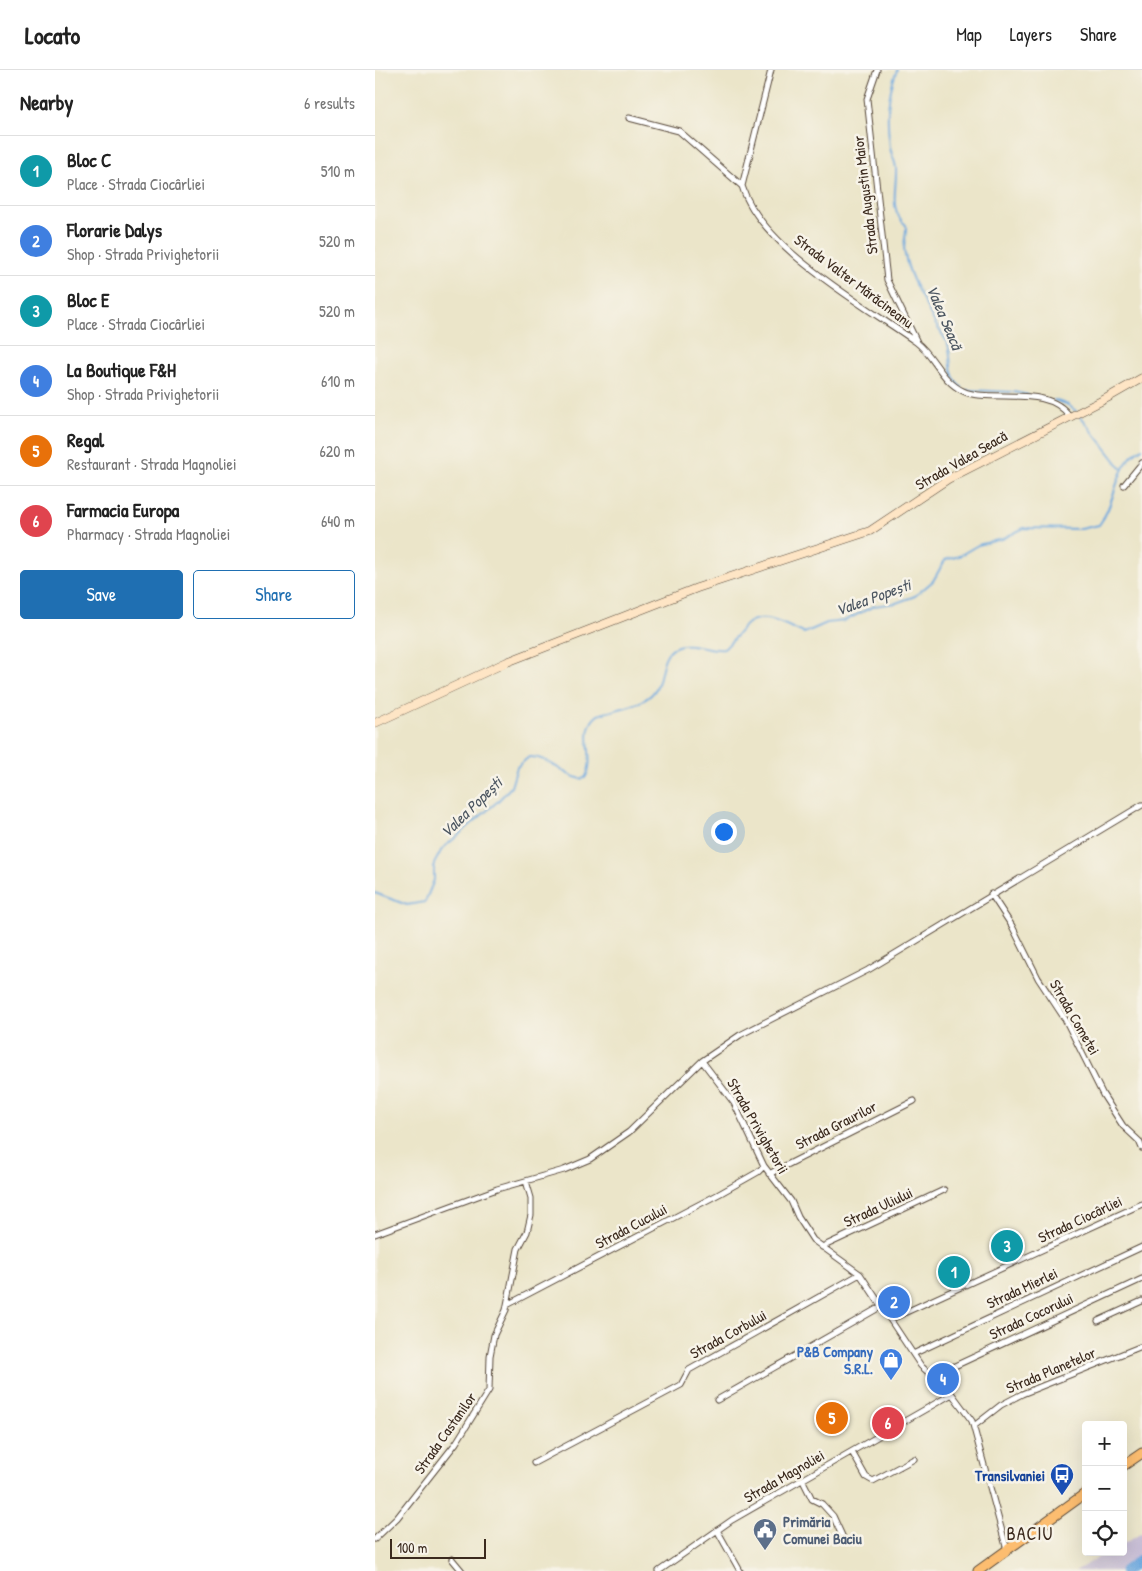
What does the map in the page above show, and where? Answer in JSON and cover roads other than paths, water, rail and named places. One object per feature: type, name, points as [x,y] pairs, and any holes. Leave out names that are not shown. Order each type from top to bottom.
[{"type":"main road","name":"Strada Valea Seacă","points":[[375,723],[507,662],[697,588],[790,556],[840,543],[870,532],[948,479],[1142,378]]},
{"type":"main road","points":[[1127,1463],[1142,1453]]},
{"type":"main road","points":[[978,1571],[1082,1496]]},
{"type":"street","points":[[742,186],[771,70]]},
{"type":"street","name":"Strada Augustin Maior","points":[[877,70],[867,98],[887,280],[917,342]]},
{"type":"street","name":"Strada Valter Mărăcineanu","points":[[629,118],[679,131],[742,186],[745,195],[772,233],[801,260],[888,324],[917,342],[943,376],[963,392],[1021,396],[1042,400],[1059,405],[1071,416]]},
{"type":"street","points":[[1123,485],[1142,463]]},
{"type":"street","points":[[375,1234],[497,1189],[564,1170],[590,1159],[629,1132],[702,1061],[740,1035],[868,970],[991,894],[1142,805]]},
{"type":"street","name":"Strada Cometei","points":[[991,894],[1012,926],[1038,978],[1065,1019],[1103,1095],[1123,1126],[1139,1141],[1142,1148]]},
{"type":"street","name":"Strada Privighetorii","points":[[702,1061],[733,1103],[764,1166],[791,1202],[809,1234],[822,1247],[860,1274],[913,1354],[931,1377],[952,1394],[975,1426],[1007,1550]]},
{"type":"street","name":"Strada Graurilor","points":[[769,1174],[914,1100]]},
{"type":"street","name":"Strada Cucului","points":[[507,1305],[727,1190],[758,1172],[764,1166]]},
{"type":"street","name":"Strada Castanilor","points":[[375,1539],[397,1518],[456,1443],[486,1397],[491,1382],[490,1356],[494,1335],[507,1305],[518,1248],[527,1232],[531,1215],[531,1198],[526,1181]]},
{"type":"street","name":"Strada Uliului","points":[[822,1247],[944,1190]]},
{"type":"street","name":"Strada Ciocârliei","points":[[891,1319],[1142,1204]]},
{"type":"street","name":"Strada Mierlei","points":[[913,1354],[1142,1247]]},
{"type":"street","name":"Strada Corbului","points":[[534,1463],[681,1385],[689,1370],[860,1274]]},
{"type":"street","name":"Strada Cocorului","points":[[931,1377],[1142,1279]]},
{"type":"street","points":[[1098,1321],[1142,1301]]},
{"type":"street","points":[[717,1400],[881,1306]]},
{"type":"street","name":"Strada Planetelor","points":[[975,1426],[1001,1405],[1022,1394],[1142,1346]]},
{"type":"street","name":"Strada Magnoliei","points":[[659,1571],[717,1530],[802,1479],[952,1394]]},
{"type":"street","points":[[852,1452],[866,1477],[873,1481],[914,1459]]},
{"type":"street","points":[[802,1479],[813,1499],[822,1504],[833,1516],[844,1540]]},
{"type":"street","points":[[717,1530],[740,1571]]},
{"type":"street","points":[[452,1559],[462,1571]]},
{"type":"waterway","name":"Valea Seacă","points":[[897,70],[888,108],[891,150],[896,166],[895,206],[900,219],[906,225],[904,247],[910,273],[936,325],[948,344],[952,373],[961,387]]},
{"type":"waterway","name":"Valea Seacă","points":[[967,390],[1014,392],[1029,395]]},
{"type":"waterway","name":"Valea Seacă","points":[[1054,400],[1068,405],[1076,411]]},
{"type":"waterway","name":"Valea Seacă","points":[[1079,414],[1121,468]]},
{"type":"waterway","name":"Valea Popești","points":[[375,893],[407,905],[425,902],[434,880],[434,864],[442,849],[497,802],[511,787],[517,767],[529,757],[537,757],[572,776],[585,778],[590,762],[588,737],[592,721],[598,715],[634,705],[652,694],[656,689],[663,662],[675,647],[693,645],[712,649],[724,649],[748,623],[762,619],[776,621],[804,633],[827,623],[844,621],[874,606],[896,603],[915,596],[933,581],[945,560],[959,556],[978,545],[1002,539],[1024,528],[1081,529],[1099,525],[1110,505],[1126,464],[1142,448]]},
{"type":"waterway","points":[[1125,1571],[1142,1559]]},
{"type":"place","name":"Bloc E","points":[[1007,1246]]},
{"type":"place","name":"Bloc C","points":[[954,1272]]},
{"type":"place","name":"Florarie Dalys","points":[[894,1302]]},
{"type":"place","name":"La Boutique F&H","points":[[943,1379]]},
{"type":"place","name":"P&B Company S.R.L.","points":[[891,1381]]},
{"type":"place","name":"Regal","points":[[832,1418]]},
{"type":"place","name":"Farmacia Europa","points":[[888,1423]]},
{"type":"place","name":"Transilvaniei","points":[[1062,1496]]},
{"type":"place","name":"Primăria Comunei Baciu","points":[[765,1551]]},
{"type":"district","name":"BACIU","points":[[1030,1533]]}]
